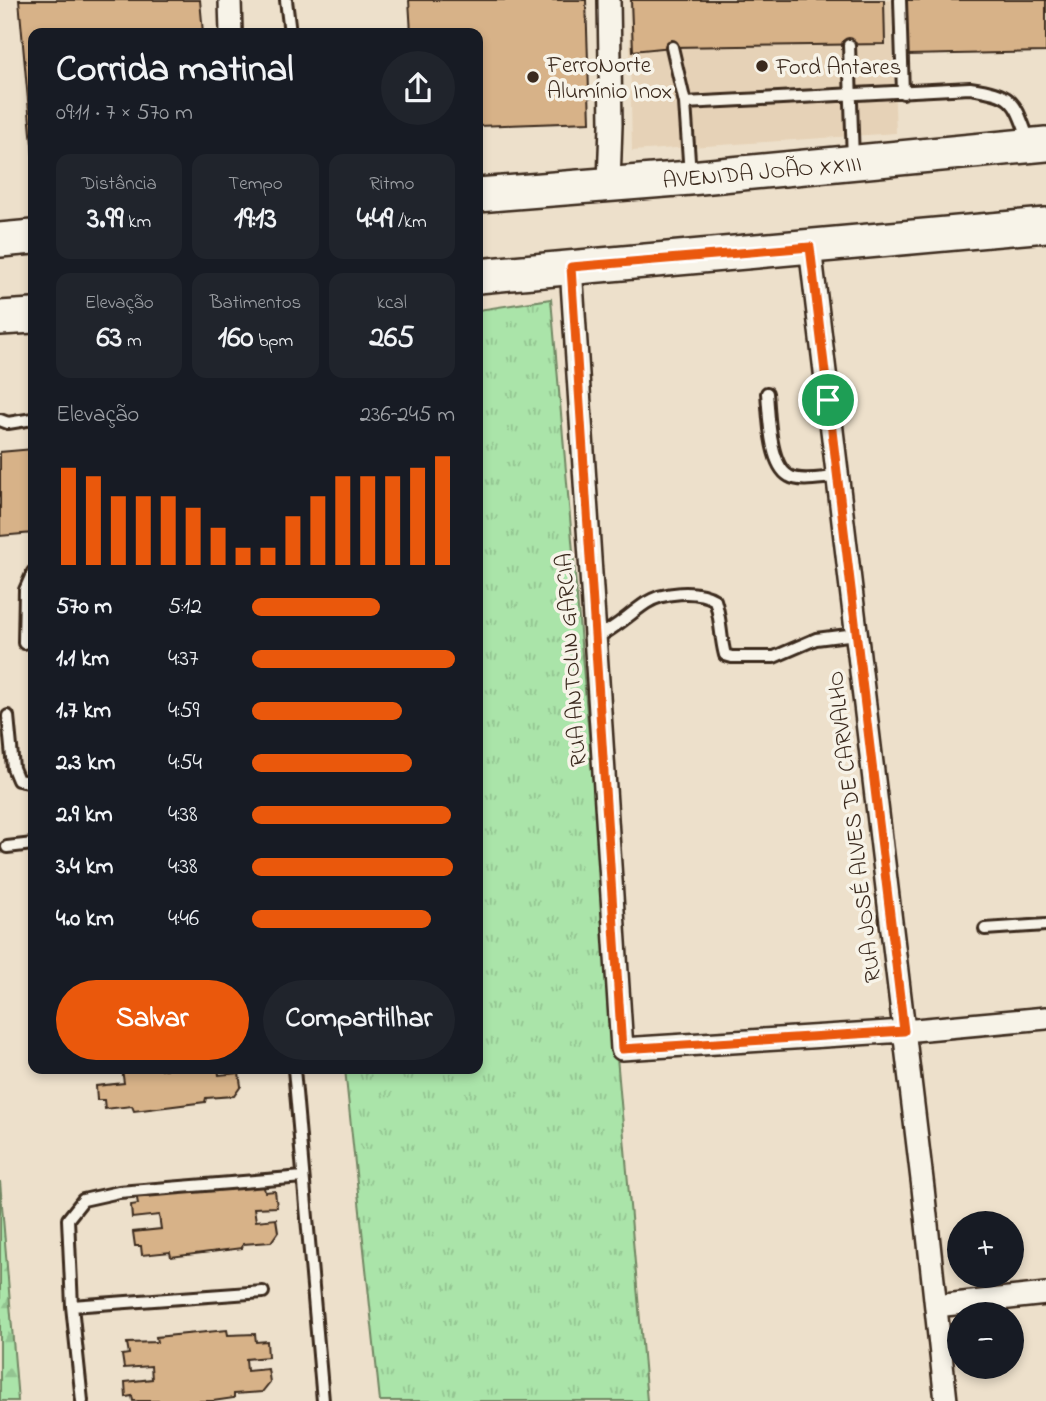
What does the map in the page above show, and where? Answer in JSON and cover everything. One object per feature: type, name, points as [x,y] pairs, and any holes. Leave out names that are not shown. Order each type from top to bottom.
[{"type":"main road","name":"AVENIDA JOÃO XXIII","points":[[483,195],[1038,145]]},
{"type":"main road","points":[[483,276],[1046,225]]},
{"type":"main road","points":[[0,240],[28,237]]},
{"type":"main road","points":[[0,318],[28,316]]},
{"type":"street","points":[[230,0],[231,28]]},
{"type":"street","points":[[609,0],[609,183]]},
{"type":"street","name":"RUA JOSÉ ALVES DE CARVALHO","points":[[810,247],[946,1401]]},
{"type":"street","name":"RUA ANTOLIN GARCIA","points":[[571,267],[622,1049],[904,1031]]},
{"type":"street","points":[[904,1031],[1046,1018]]},
{"type":"street","points":[[936,1306],[1046,1294]]},
{"type":"lane","points":[[286,0],[289,28]]},
{"type":"lane","points":[[900,0],[903,93]]},
{"type":"lane","points":[[849,45],[853,163]]},
{"type":"lane","points":[[672,47],[685,103],[690,178]]},
{"type":"lane","points":[[685,103],[970,88],[1006,96],[1038,145]]},
{"type":"lane","points":[[767,393],[772,445],[781,469],[789,476],[800,478],[838,477]]},
{"type":"lane","points":[[0,420],[8,423],[28,420]]},
{"type":"lane","points":[[24,643],[24,590],[28,582]]},
{"type":"lane","points":[[595,638],[612,630],[648,601],[684,592],[699,593],[715,600],[722,646],[725,654],[732,657],[774,657],[816,639],[856,634]]},
{"type":"lane","points":[[8,716],[13,768],[18,780],[28,782]]},
{"type":"lane","points":[[7,848],[28,845]]},
{"type":"lane","points":[[985,929],[1046,925]]},
{"type":"lane","points":[[294,1074],[323,1401]]},
{"type":"lane","points":[[82,1401],[72,1306],[68,1219],[83,1200],[119,1192],[303,1177]]},
{"type":"lane","points":[[72,1306],[263,1292]]},
{"type":"shaded area","name":"Ford Antares","points":[[629,0],[891,0],[896,133],[632,151]]},
{"type":"green space","points":[[551,299],[647,1401],[380,1401],[346,1074],[483,1074],[483,309]]},
{"type":"green space","points":[[0,1181],[18,1401],[0,1401]]},
{"type":"building","points":[[19,0],[200,0],[203,28],[28,28],[28,100]]},
{"type":"building","name":"FerroNorte Alumínio Inox","points":[[409,0],[586,0],[590,122],[483,126],[483,28],[411,28]]},
{"type":"building","points":[[631,0],[884,0],[885,44],[672,47],[633,51]]},
{"type":"building","points":[[906,0],[1046,0],[1046,52],[908,55]]},
{"type":"building","points":[[28,449],[28,533],[0,536],[0,452]]},
{"type":"building","points":[[123,1074],[239,1074],[241,1086],[234,1096],[206,1098],[205,1102],[134,1111],[132,1106],[105,1109],[104,1100],[97,1100],[96,1086],[124,1083]]},
{"type":"building","points":[[263,1183],[265,1192],[275,1191],[277,1207],[254,1208],[256,1221],[276,1219],[278,1232],[271,1242],[243,1244],[242,1248],[171,1257],[170,1252],[142,1255],[141,1246],[135,1246],[133,1232],[161,1229],[159,1215],[132,1218],[131,1205],[138,1204],[136,1193]]},
{"type":"building","points":[[227,1330],[228,1335],[255,1334],[256,1342],[267,1341],[268,1357],[246,1359],[247,1371],[268,1369],[270,1382],[262,1392],[234,1394],[234,1398],[213,1401],[133,1401],[132,1396],[126,1397],[125,1382],[152,1379],[151,1366],[124,1368],[122,1355],[129,1354],[127,1343],[157,1342],[156,1337]]},
{"type":"place","name":"Ford Antares","points":[[762,66]]},
{"type":"place","name":"FerroNorte Alumínio Inox","points":[[533,77]]},
{"type":"route","points":[[810,247],[828,400],[904,1031],[622,1049],[571,267],[810,247]]}]
